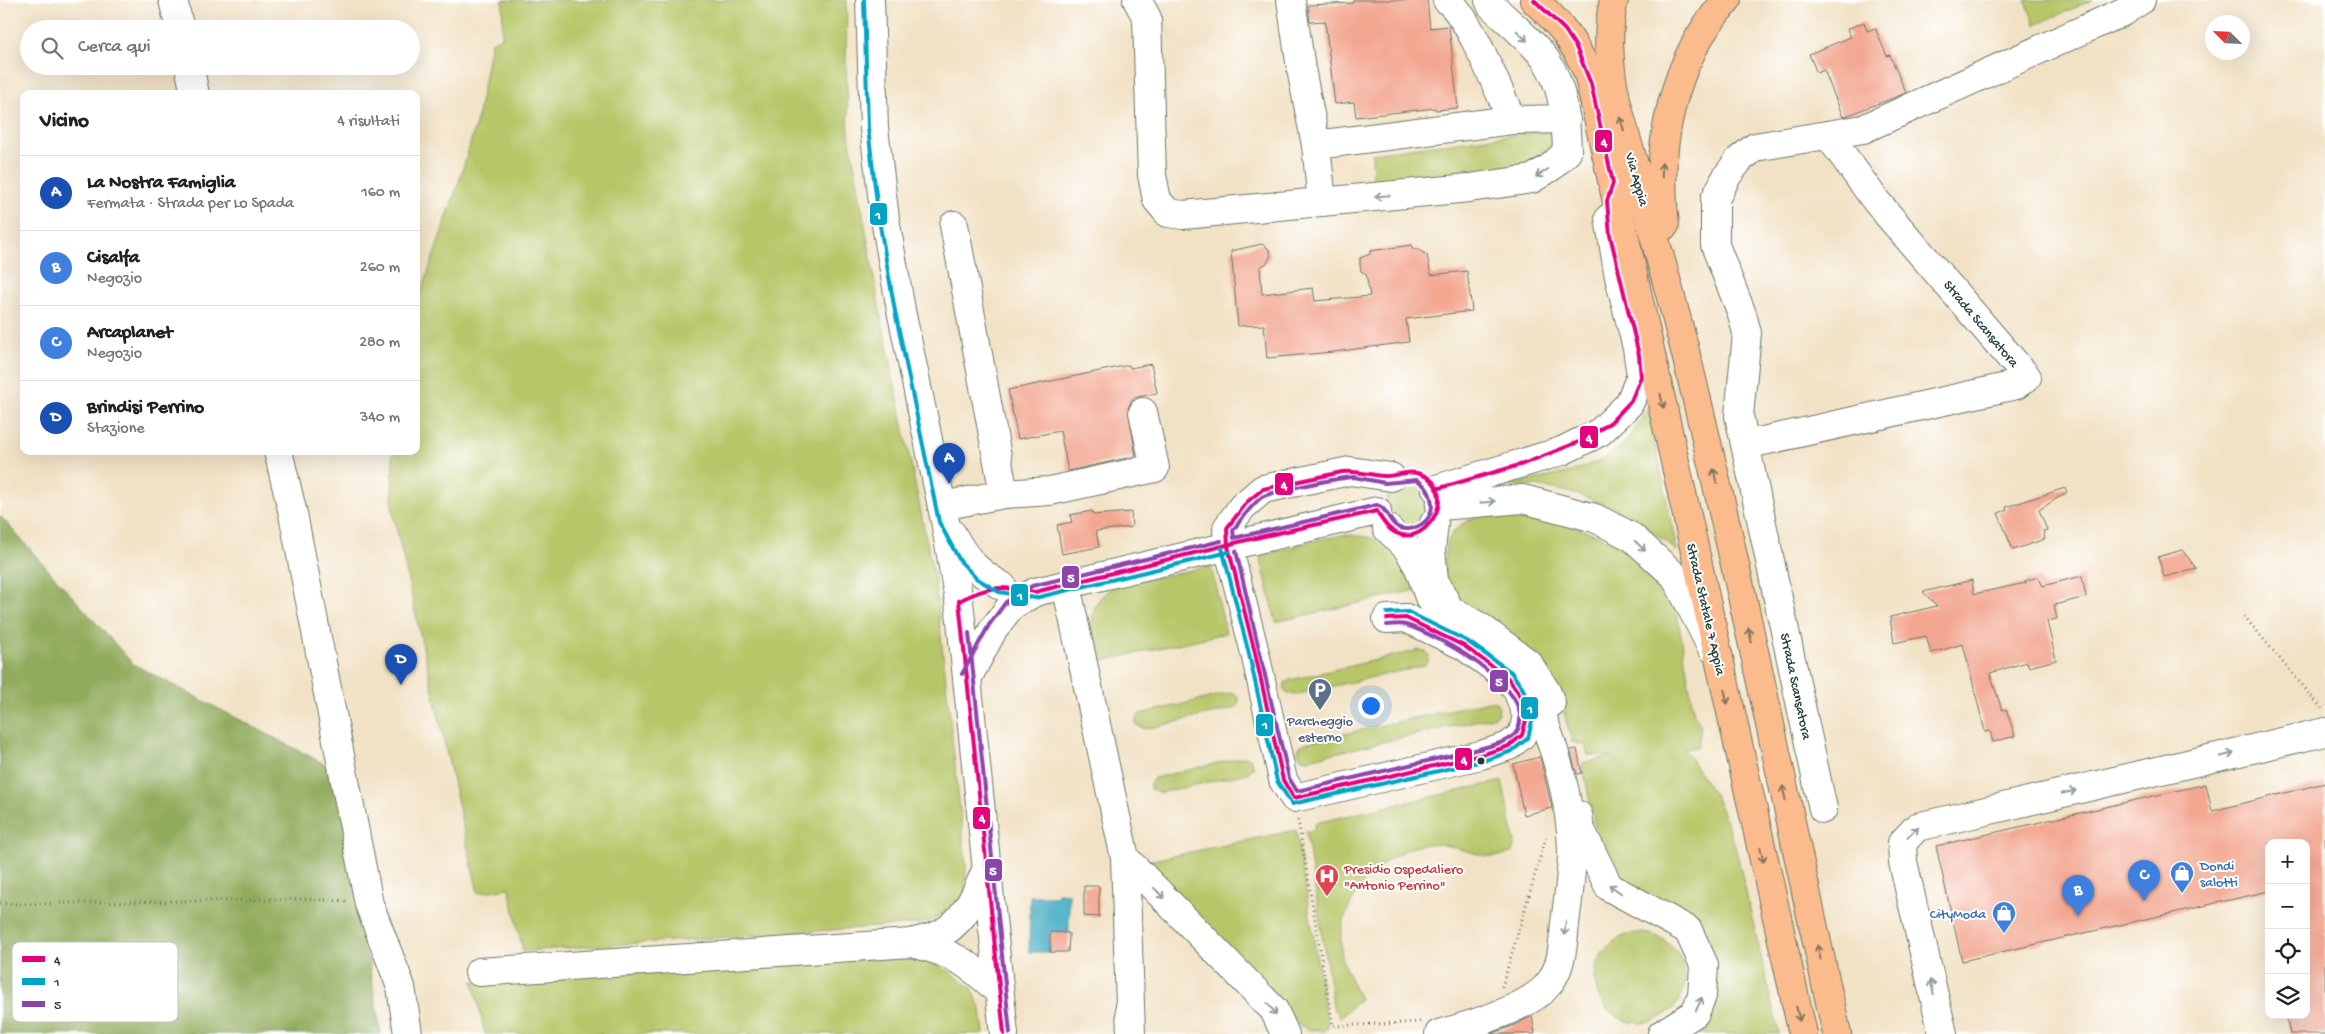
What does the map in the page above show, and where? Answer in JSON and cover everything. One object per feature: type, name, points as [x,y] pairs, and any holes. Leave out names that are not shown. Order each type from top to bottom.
[{"type":"highway","name":"Strada Statale 7 Appia","points":[[1534,0],[1564,28],[1577,48],[1588,73],[1803,1034]]},
{"type":"highway","name":"Via Appia","points":[[1614,0],[1608,48],[1616,98],[1687,357]]},
{"type":"highway","points":[[1727,0],[1699,38],[1684,69],[1671,108],[1662,160],[1661,196],[1687,357],[1712,462],[1837,1034]]},
{"type":"street","points":[[173,0],[178,20]]},
{"type":"street","points":[[870,0],[874,128],[885,219],[901,310],[944,514],[959,602],[1004,1034]]},
{"type":"street","points":[[1137,0],[1148,18],[1152,175],[1157,200],[1168,213],[1184,215],[1470,188],[1532,179],[1551,167],[1567,152],[1566,119],[1561,92],[1545,58],[1491,5],[1489,0]]},
{"type":"street","points":[[1291,0],[1300,70],[1316,145],[1322,202]]},
{"type":"street","points":[[1447,0],[1454,5],[1475,41],[1512,120]]},
{"type":"street","name":"Strada Scansatora","points":[[1823,809],[1738,416],[1747,334],[1742,314],[1715,245],[1715,200],[1727,176],[1739,160],[1755,147],[1863,129],[2125,11],[2142,0]]},
{"type":"street","points":[[191,75],[194,90]]},
{"type":"street","points":[[1316,145],[1512,120],[1566,119]]},
{"type":"street","name":"Strada Scansatora","points":[[1745,445],[2016,385],[2027,378],[1876,201],[1829,136]]},
{"type":"street","points":[[1382,519],[1396,533],[1406,536],[1426,530],[1437,506],[1562,451],[1600,432],[1629,404],[1641,376],[1637,348],[1618,277],[1611,236],[1607,200],[1613,183]]},
{"type":"street","points":[[954,226],[1004,494]]},
{"type":"street","points":[[944,514],[1004,494],[1050,491],[1155,468],[1142,412]]},
{"type":"street","points":[[279,455],[293,514],[369,904],[401,987],[408,1034]]},
{"type":"street","points":[[1387,619],[1406,618],[1464,646],[1507,677],[1518,692],[1527,717],[1522,735],[1508,746],[1481,755],[1294,798],[1283,780],[1256,653],[1228,546],[1227,528],[1242,507],[1264,489],[1350,471],[1391,476],[1401,472],[1421,475],[1437,506],[1431,550],[1434,580],[1450,610],[1480,627],[1528,663],[1546,691],[1562,739],[1580,828],[1609,888],[1688,930],[1704,965],[1702,996],[1694,1013],[1662,1034]]},
{"type":"street","points":[[1391,476],[1379,492],[1382,519],[1408,549],[1419,568],[1429,597],[1446,620],[1504,653],[1529,680],[1555,747],[1564,786],[1572,850],[1570,882],[1558,970],[1543,990],[1508,1011],[1435,1028]]},
{"type":"street","points":[[1437,506],[1524,499],[1595,518],[1632,538],[1675,576],[1719,662]]},
{"type":"street","points":[[944,514],[965,558],[1007,596]]},
{"type":"street","points":[[959,602],[989,609],[1007,596],[1066,585],[1228,546],[1382,519]]},
{"type":"street","points":[[1066,585],[1125,858],[1131,1034]]},
{"type":"street","points":[[968,677],[994,628],[1007,596]]},
{"type":"street","points":[[1943,1034],[1903,862],[1902,843],[1917,827],[2325,732]]},
{"type":"street","points":[[1125,858],[1274,1010],[1285,1034]]},
{"type":"street","points":[[948,944],[960,919],[973,900],[987,868]]},
{"type":"street","points":[[479,972],[911,943],[948,944],[994,940]]},
{"type":"street","points":[[948,944],[1000,992]]},
{"type":"path","points":[[2244,616],[2325,712]]},
{"type":"path","points":[[1298,821],[1333,1026],[1435,1028]]},
{"type":"path","points":[[1500,992],[1507,975],[1550,825]]},
{"type":"path","points":[[0,903],[38,904],[305,898],[332,899],[369,904]]},
{"type":"green space","points":[[503,0],[847,0],[846,64],[849,134],[880,311],[935,582],[966,865],[965,894],[948,915],[919,924],[523,951],[509,888],[478,893],[392,508],[393,455],[420,455],[420,295],[460,179],[477,120],[491,42],[502,37]]},
{"type":"green space","points":[[2025,0],[2093,0],[2035,25]]},
{"type":"green space","points":[[1558,129],[1557,151],[1517,172],[1373,187],[1372,153]]},
{"type":"green space","points":[[1648,407],[1677,551],[1633,519],[1601,503],[1548,488],[1502,484],[1550,477],[1596,462],[1609,455],[1626,441]]},
{"type":"green space","points":[[1412,483],[1424,489],[1429,496],[1429,514],[1424,521],[1417,526],[1404,527],[1396,524],[1389,517],[1386,501],[1389,493],[1396,486]]},
{"type":"green space","points":[[1498,513],[1544,519],[1570,525],[1621,546],[1643,560],[1660,577],[1672,596],[1679,624],[1694,715],[1701,725],[1698,747],[1684,749],[1714,794],[1736,849],[1779,1034],[1692,1034],[1706,1013],[1712,957],[1610,872],[1600,851],[1582,763],[1613,756],[1588,755],[1585,745],[1572,742],[1560,698],[1494,627],[1445,588],[1444,557],[1451,535],[1457,528],[1472,519]]},
{"type":"green space","points":[[0,516],[133,664],[336,770],[381,1034],[0,1034]]},
{"type":"green space","points":[[1343,535],[1376,539],[1392,546],[1404,557],[1408,564],[1416,590],[1276,622],[1260,556],[1312,541]]},
{"type":"green space","points":[[1211,566],[1226,633],[1098,662],[1092,619],[1098,601],[1106,593],[1116,586]]},
{"type":"green space","points":[[1419,650],[1426,651],[1429,656],[1428,662],[1423,666],[1294,695],[1284,691],[1285,683],[1290,680]]},
{"type":"green space","points":[[1230,693],[1236,694],[1239,699],[1238,705],[1233,709],[1145,729],[1136,725],[1136,719],[1140,714]]},
{"type":"green space","points":[[1489,701],[1496,702],[1499,707],[1498,713],[1493,717],[1308,759],[1302,758],[1298,753],[1299,747],[1305,743]]},
{"type":"green space","points":[[1244,757],[1250,758],[1254,767],[1248,773],[1160,793],[1150,789],[1150,783],[1154,778]]},
{"type":"green space","points":[[1502,781],[1515,843],[1512,852],[1494,856],[1445,845],[1418,846],[1400,853],[1384,864],[1369,877],[1357,893],[1342,929],[1341,946],[1345,968],[1360,999],[1339,1018],[1337,1010],[1334,1011],[1306,831],[1314,830],[1315,823]]},
{"type":"green space","points":[[1296,830],[1328,1027],[1323,1031],[1310,1030],[1299,1025],[1259,988],[1139,863]]},
{"type":"green space","points":[[1631,933],[1649,933],[1665,940],[1678,953],[1685,969],[1685,987],[1678,1003],[1665,1016],[1649,1023],[1631,1023],[1615,1016],[1602,1003],[1595,987],[1595,969],[1602,953],[1615,940]]},
{"type":"green space","points":[[906,957],[941,966],[972,988],[981,1010],[984,1034],[485,1034],[473,981]]},
{"type":"water","points":[[1058,893],[1069,894],[1069,933],[1050,933],[1050,952],[1029,952],[1030,896],[1057,896]]},
{"type":"building","points":[[1353,0],[1427,0],[1430,28],[1449,26],[1458,108],[1436,110],[1435,108],[1356,117],[1354,102],[1335,104],[1325,21],[1310,22],[1308,5],[1353,3]]},
{"type":"building","points":[[1864,22],[1867,31],[1875,28],[1887,56],[1890,55],[1906,93],[1843,117],[1824,70],[1817,73],[1809,54],[1851,37],[1847,29]]},
{"type":"building","points":[[1262,244],[1268,248],[1271,255],[1267,263],[1260,267],[1262,294],[1313,288],[1315,301],[1370,296],[1366,274],[1361,271],[1360,258],[1370,254],[1370,251],[1412,245],[1412,249],[1417,249],[1427,255],[1431,275],[1467,271],[1472,311],[1406,319],[1409,342],[1267,358],[1264,325],[1238,326],[1231,251]]},
{"type":"building","points":[[1151,364],[1157,393],[1133,398],[1128,408],[1136,456],[1068,471],[1060,431],[1018,439],[1008,390],[1129,365],[1130,368]]},
{"type":"building","points":[[2065,488],[2067,492],[2039,510],[2047,530],[2043,531],[2045,539],[2013,550],[1998,513],[2007,510],[2006,507]]},
{"type":"building","points":[[1092,511],[1093,515],[1131,512],[1132,527],[1096,531],[1099,547],[1062,554],[1057,525],[1072,522],[1070,515]]},
{"type":"building","points":[[2182,550],[2197,569],[2164,577],[2158,557]]},
{"type":"building","points":[[2082,576],[2086,597],[2054,605],[2057,619],[2047,621],[2056,660],[2029,667],[2027,662],[1990,673],[2002,710],[2006,709],[2015,736],[1993,742],[1990,731],[1985,732],[1963,644],[1931,653],[1926,636],[1894,643],[1890,617],[1937,606],[1923,592],[1972,580],[1974,594],[2026,583],[2025,581],[2038,577],[2043,586]]},
{"type":"building","points":[[1577,749],[1582,773],[1577,774],[1570,750]]},
{"type":"building","points":[[1540,757],[1552,808],[1524,815],[1513,764]]},
{"type":"building","points":[[2325,783],[2325,1034],[2290,1034],[2287,1019],[2310,1019],[2310,839],[2265,839],[2265,892],[1962,961],[1936,846],[2206,784],[2212,811]]},
{"type":"building","points":[[1084,886],[1099,886],[1099,917],[1084,916]]},
{"type":"building","points":[[1050,932],[1069,933],[1068,952],[1050,952]]},
{"type":"building","points":[[1532,1016],[1535,1034],[1491,1034],[1515,1025]]},
{"type":"transit line","name":"1","points":[[864,0],[868,128],[879,220],[895,311],[939,522],[960,561],[976,578],[999,592],[1035,598],[1229,552]]},
{"type":"transit line","name":"4","points":[[1436,489],[1523,464],[1586,439],[1611,422],[1631,401],[1641,377],[1639,355],[1610,235],[1607,201],[1613,183],[1591,84],[1576,47],[1565,30],[1534,0]]},
{"type":"transit line","name":"4","points":[[1377,511],[1390,529],[1405,535],[1419,532],[1430,523],[1437,509],[1439,495],[1432,482],[1417,473],[1409,472],[1383,476],[1342,472],[1263,489],[1248,501],[1227,528],[1228,546],[1255,653],[1283,780],[1294,798],[1481,755],[1509,746],[1522,735],[1527,717],[1518,692],[1507,677],[1464,646],[1406,618],[1387,619]]},
{"type":"transit line","name":"5","points":[[1354,477],[1385,483],[1417,480],[1424,486],[1432,500],[1430,515],[1418,526],[1402,529],[1397,527],[1385,510],[1377,505],[1234,538],[1233,530],[1250,508],[1262,497],[1306,485],[1354,477]]},
{"type":"transit line","name":"4","points":[[959,601],[979,592],[996,588],[1035,592],[1251,539],[1377,511]]},
{"type":"transit line","name":"5","points":[[962,674],[989,625],[1006,602],[1032,586],[1221,541]]},
{"type":"transit line","name":"1","points":[[1222,548],[1249,654],[1277,781],[1292,804],[1483,761],[1512,751],[1528,738],[1533,717],[1523,689],[1511,672],[1467,641],[1408,612],[1387,613]]},
{"type":"transit line","name":"5","points":[[1236,551],[1289,778],[1297,791],[1494,745],[1510,738],[1517,731],[1520,715],[1514,698],[1482,666],[1461,652],[1421,631],[1404,624],[1387,625]]},
{"type":"transit line","name":"4","points":[[959,601],[1004,1034]]},
{"type":"transit line","name":"5","points":[[969,633],[1010,1033]]},
{"type":"place","name":"La Nostra Famiglia","points":[[949,484]]},
{"type":"place","name":"Brindisi Perrino","points":[[401,685]]},
{"type":"place","name":"Parcheggio esterno","points":[[1320,711]]},
{"type":"place","name":"Dondi salotti","points":[[2182,894]]},
{"type":"place","name":"Presidio Ospedaliero \"Antonio Perrino\"","points":[[1327,897]]},
{"type":"place","name":"Arcaplanet","points":[[2144,901]]},
{"type":"place","name":"Cisalfa","points":[[2078,916]]},
{"type":"place","name":"CityModa","points":[[2004,934]]}]
